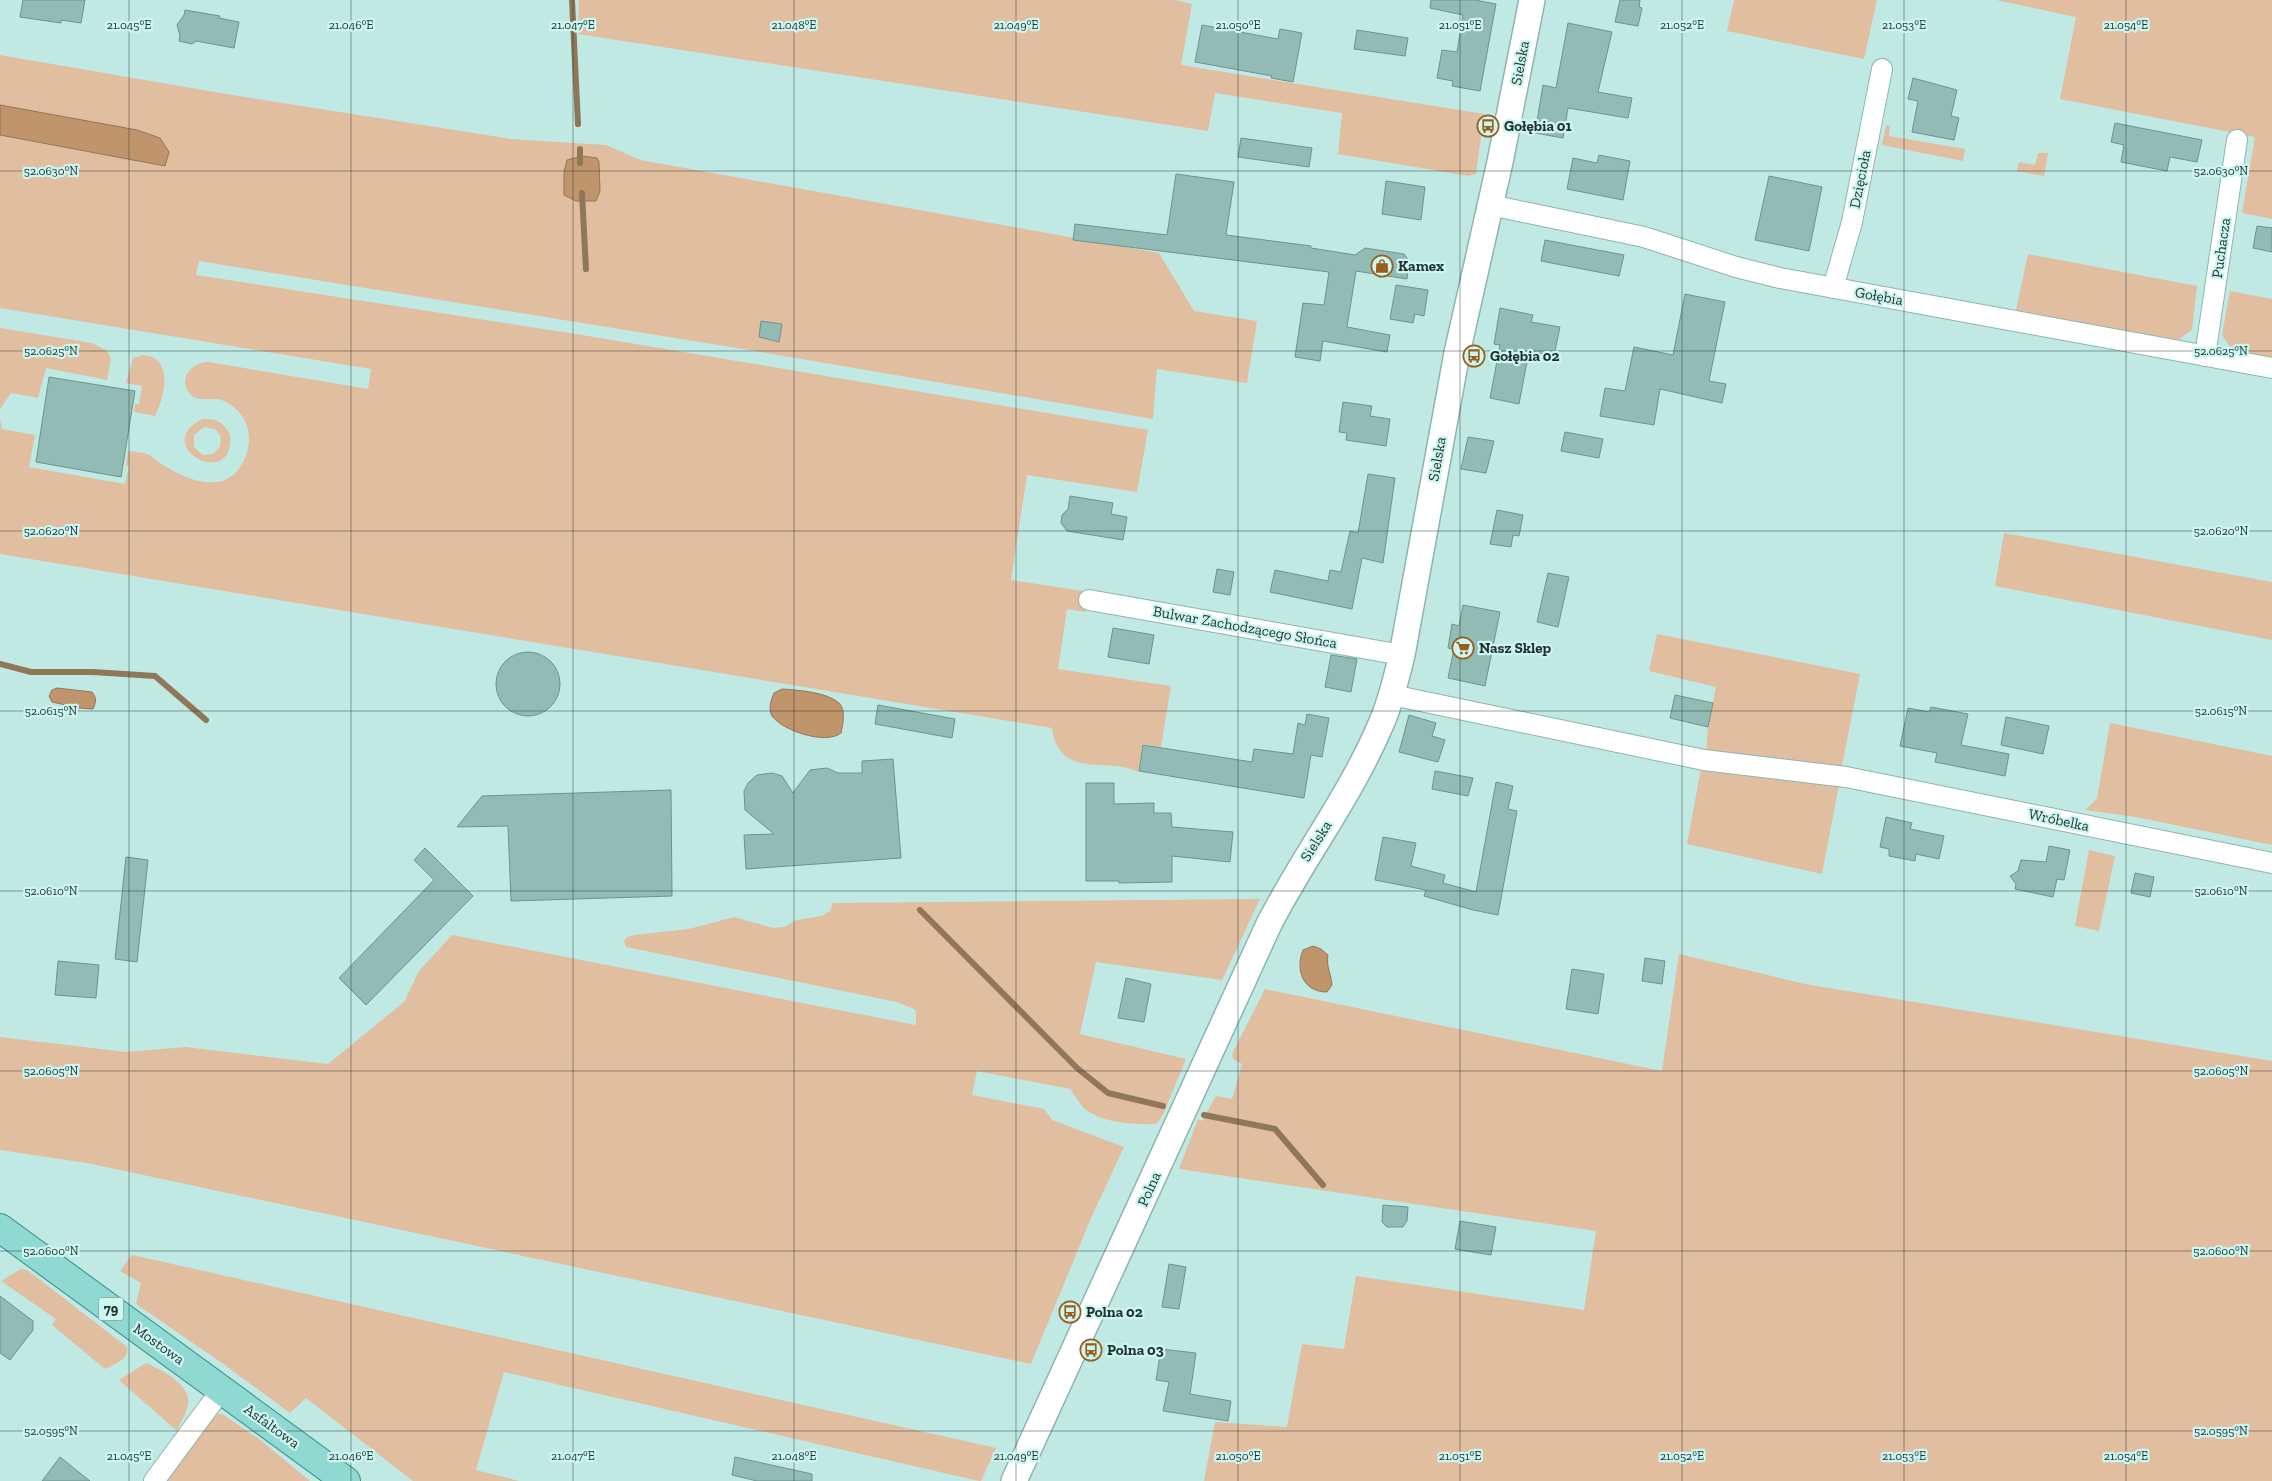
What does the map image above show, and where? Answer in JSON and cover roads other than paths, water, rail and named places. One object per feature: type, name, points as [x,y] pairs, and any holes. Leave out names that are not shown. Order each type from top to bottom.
[{"type":"main road","name":"Mostowa","points":[[0,1228],[222,1389]]},
{"type":"main road","name":"Asfaltowa","points":[[222,1389],[346,1481]]},
{"type":"street","name":"Sielska","points":[[1283,896],[1312,846],[1352,784],[1382,723],[1392,695],[1402,655],[1457,353],[1490,205],[1532,0]]},
{"type":"street","name":"Dzięcioła","points":[[1833,288],[1852,222],[1882,70]]},
{"type":"street","name":"Puchacza","points":[[2206,356],[2236,140]]},
{"type":"street","name":"Gołębia","points":[[1490,205],[1644,237],[1736,267],[1833,288],[2272,368]]},
{"type":"street","name":"Bulwar Zachodzącego Słońca","points":[[1089,600],[1402,655]]},
{"type":"street","name":"Wróbelka","points":[[1392,695],[1704,760],[1846,777],[2272,863]]},
{"type":"street","name":"Polna","points":[[1014,1481],[1283,896]]},
{"type":"street","points":[[154,1481],[222,1389]]},
{"type":"waterway","points":[[572,0],[578,124]]},
{"type":"waterway","points":[[580,149],[580,163]]},
{"type":"waterway","points":[[582,193],[586,269]]},
{"type":"waterway","points":[[0,664],[31,672],[93,672],[155,676],[206,720]]},
{"type":"waterway","points":[[920,910],[1077,1068],[1108,1093],[1163,1106]]},
{"type":"waterway","points":[[1204,1115],[1275,1129],[1323,1185]]},
{"type":"place","name":"Gołębia 01","points":[[1488,126]]},
{"type":"place","name":"Kamex","points":[[1382,266]]},
{"type":"place","name":"Gołębia 02","points":[[1474,356]]},
{"type":"place","name":"Nasz Sklep","points":[[1463,648]]},
{"type":"place","name":"Polna 02","points":[[1070,1312]]},
{"type":"place","name":"Polna 03","points":[[1091,1350]]}]
